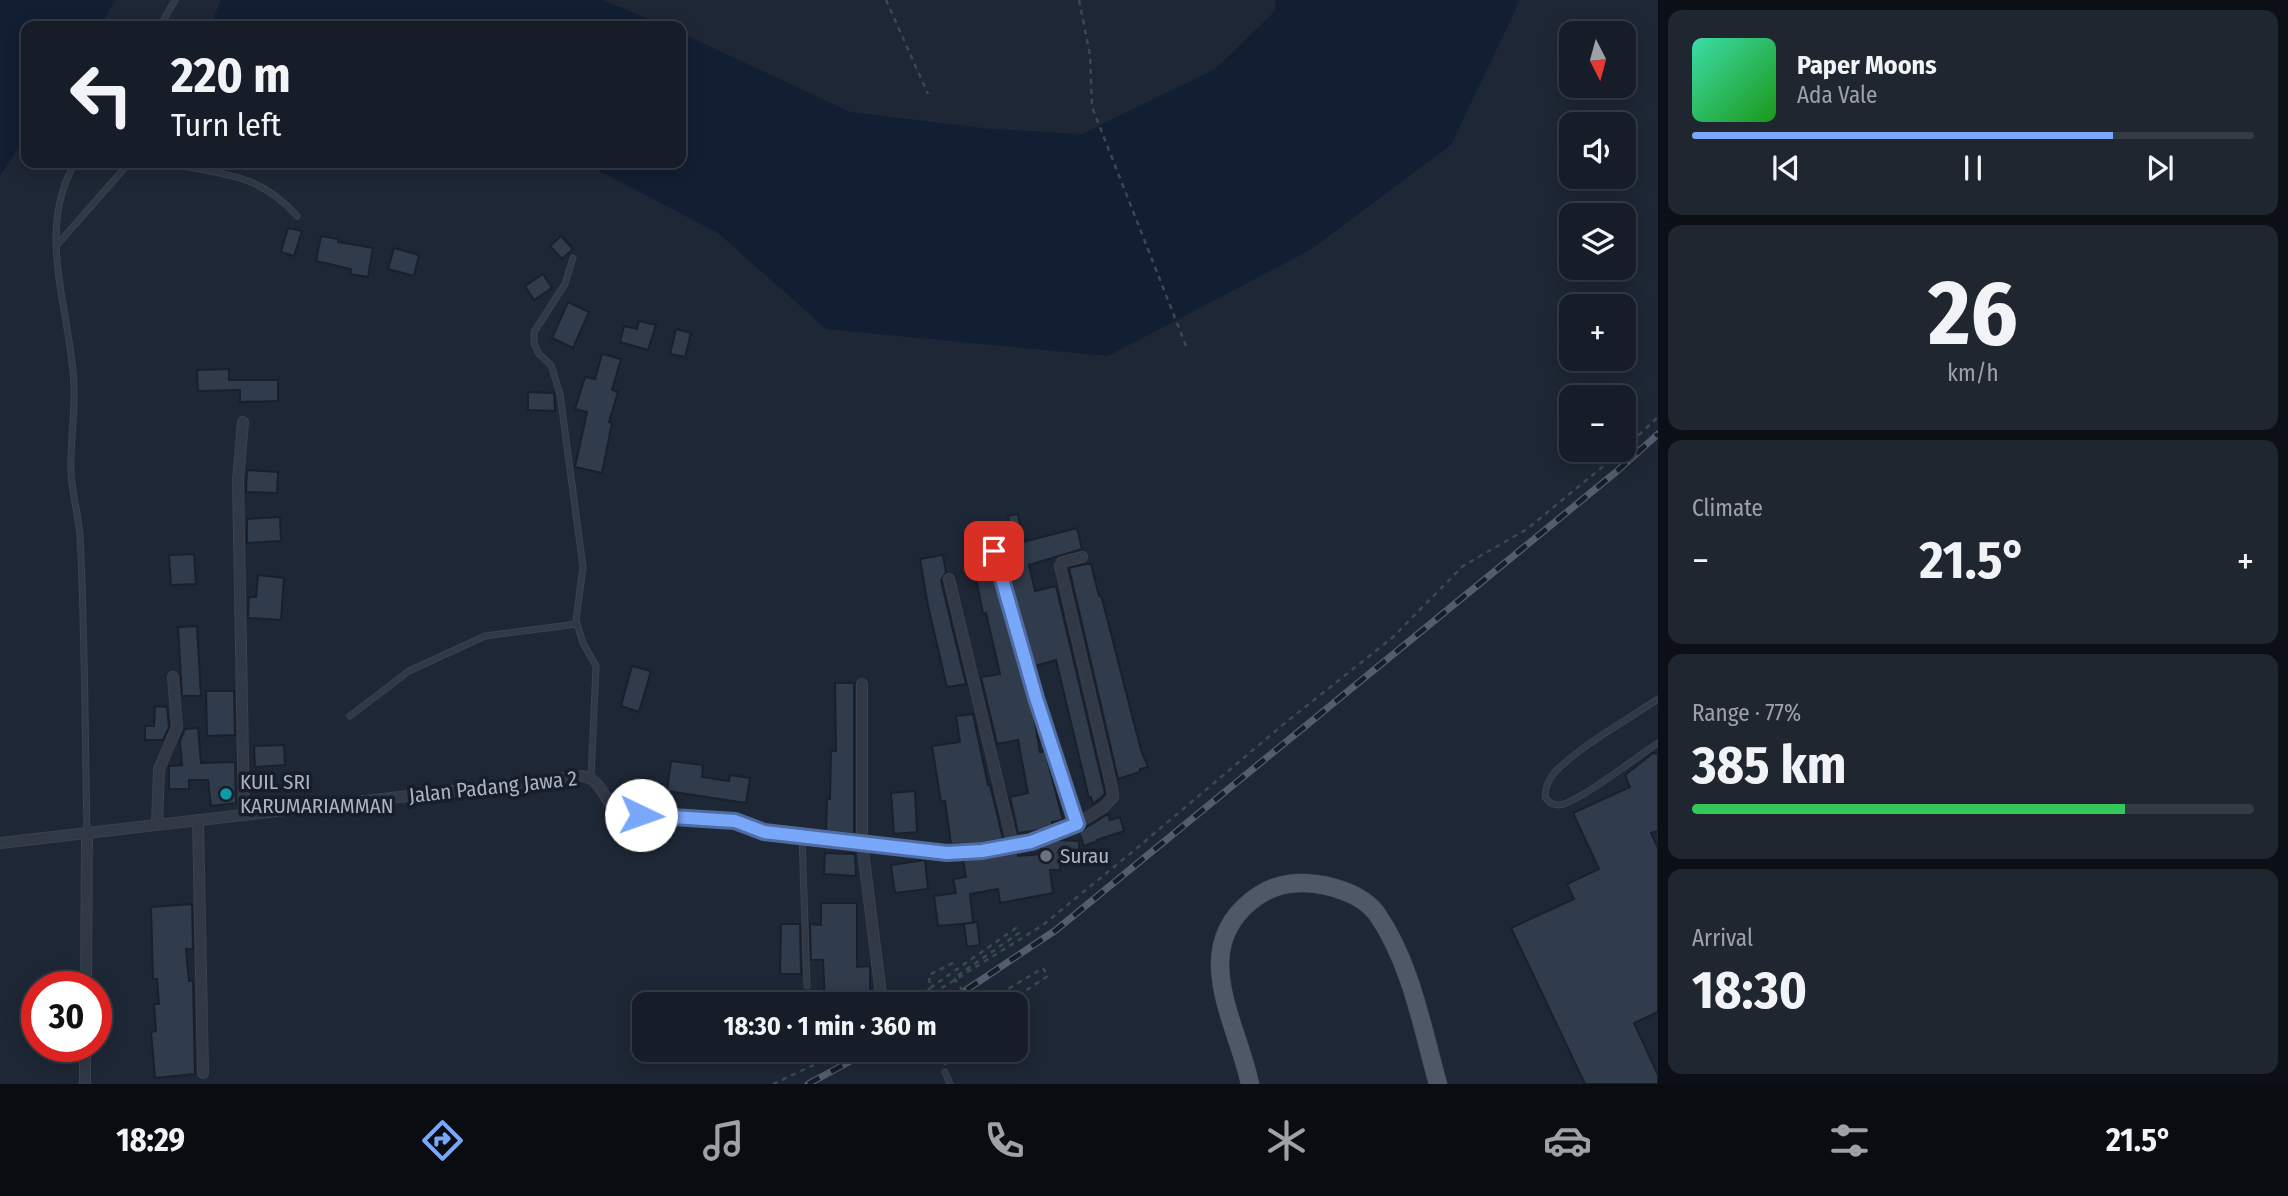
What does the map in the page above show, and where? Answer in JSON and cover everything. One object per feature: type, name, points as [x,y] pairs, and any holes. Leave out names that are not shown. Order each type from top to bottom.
[{"type":"main road","points":[[1250,1084],[1220,983],[1220,953],[1228,927],[1239,911],[1258,896],[1282,884],[1307,883],[1348,893],[1375,912],[1410,982],[1437,1084]]},
{"type":"street","points":[[243,422],[237,480],[244,815]]},
{"type":"street","points":[[994,551],[1036,698],[1077,824]]},
{"type":"street","name":"Jalan Padang Jawa 2","points":[[0,842],[583,776],[598,783],[616,811],[622,814],[735,821],[764,832],[947,853],[982,851],[1031,842],[1077,824],[1104,807],[1113,797],[1059,566],[1062,562],[1082,557]]},
{"type":"street","points":[[948,579],[1013,845]]},
{"type":"street","points":[[158,825],[159,769],[177,727],[173,677]]},
{"type":"street","points":[[862,684],[862,843],[881,992]]},
{"type":"street","points":[[198,820],[203,1073]]},
{"type":"street","points":[[86,971],[87,833]]},
{"type":"street","points":[[85,1062],[85,1084]]},
{"type":"lane","points":[[163,21],[175,0]]},
{"type":"lane","points":[[73,168],[62,195],[57,245],[60,295],[71,353],[74,389],[71,473],[79,532],[87,833]]},
{"type":"lane","points":[[57,245],[125,168]]},
{"type":"lane","points":[[198,168],[252,181],[270,191],[297,216]]},
{"type":"lane","points":[[573,258],[565,284],[534,332],[534,343],[539,354],[551,365],[560,394],[583,567],[577,624],[583,643],[596,666],[591,778]]},
{"type":"lane","points":[[350,716],[409,671],[485,636],[577,624]]},
{"type":"lane","points":[[1658,699],[1581,751],[1555,773],[1547,786],[1545,797],[1552,804],[1559,805],[1576,800],[1658,743]]},
{"type":"lane","points":[[802,836],[807,986]]},
{"type":"lane","points":[[945,1072],[950,1084]]},
{"type":"path","points":[[886,0],[928,94]]},
{"type":"path","points":[[1079,0],[1090,55],[1092,107],[1188,351]]},
{"type":"path","points":[[1636,438],[1658,418]]},
{"type":"path","points":[[937,992],[1043,925],[1285,723],[1392,638],[1463,566],[1527,529],[1608,462]]},
{"type":"path","points":[[927,992],[1016,928],[1020,933],[954,978],[964,992]]},
{"type":"path","points":[[930,988],[929,975],[957,961]]},
{"type":"path","points":[[1003,992],[1043,968],[1048,976],[1023,992]]},
{"type":"path","points":[[773,1084],[820,1062]]},
{"type":"path","points":[[945,1072],[946,1062]]},
{"type":"water","points":[[0,0],[116,0],[103,21],[21,21],[21,144],[0,176]]},
{"type":"water","points":[[221,0],[603,0],[653,21],[212,21]]},
{"type":"water","points":[[1276,0],[1520,0],[1451,145],[1310,250],[1108,356],[826,329],[718,233],[594,168],[686,168],[686,35],[850,112],[991,129],[1082,134],[1215,69],[1275,11]]},
{"type":"building","points":[[288,228],[302,231],[294,256],[281,252]]},
{"type":"building","points":[[321,236],[373,248],[368,277],[350,274],[351,269],[316,261]]},
{"type":"building","points":[[561,236],[573,249],[562,259],[550,246]]},
{"type":"building","points":[[394,248],[419,255],[414,276],[388,269]]},
{"type":"building","points":[[543,274],[552,288],[534,300],[525,286]]},
{"type":"building","points":[[568,302],[589,312],[573,348],[552,338]]},
{"type":"building","points":[[639,321],[656,325],[648,350],[620,342],[624,326],[637,329]]},
{"type":"building","points":[[676,329],[691,333],[685,357],[670,354]]},
{"type":"building","points":[[602,354],[621,359],[612,390],[618,392],[609,422],[612,423],[602,473],[575,467],[587,412],[575,409],[585,377],[595,379]]},
{"type":"building","points":[[229,369],[229,380],[278,380],[278,401],[240,402],[240,390],[198,391],[197,370]]},
{"type":"building","points":[[528,392],[554,393],[555,411],[528,410]]},
{"type":"building","points":[[247,470],[278,472],[277,493],[246,492]]},
{"type":"building","points":[[1018,514],[1023,542],[1077,528],[1082,549],[1029,565],[1035,591],[1056,586],[1105,794],[1093,804],[1091,797],[1089,798],[1056,660],[1035,666],[1002,549],[996,544],[1012,539],[1008,516]]},
{"type":"building","points":[[280,517],[281,541],[247,543],[247,519]]},
{"type":"building","points":[[987,548],[1034,717],[1040,752],[1045,751],[1063,820],[1052,822],[1052,825],[1040,830],[1018,833],[1010,797],[1028,793],[1018,740],[997,744],[981,677],[1000,674],[986,613],[983,614],[971,552]]},
{"type":"building","points":[[194,554],[196,584],[171,585],[169,555]]},
{"type":"building","points":[[943,555],[946,572],[941,581],[966,684],[947,687],[920,559]]},
{"type":"building","points":[[1091,564],[1099,596],[1101,595],[1141,750],[1148,767],[1118,779],[1069,568]]},
{"type":"building","points":[[258,575],[284,578],[281,620],[248,618],[249,597],[256,597]]},
{"type":"building","points":[[197,626],[201,696],[182,696],[178,627]]},
{"type":"building","points":[[632,666],[651,671],[639,712],[621,706]]},
{"type":"building","points":[[835,683],[854,683],[854,834],[826,831],[831,751],[836,751]]},
{"type":"building","points":[[206,691],[234,691],[235,735],[207,736]]},
{"type":"building","points":[[155,706],[167,707],[169,727],[163,740],[145,740],[145,726],[154,726]]},
{"type":"building","points":[[973,714],[1003,839],[951,844],[945,801],[941,802],[932,746],[960,742],[956,716]]},
{"type":"building","points":[[198,728],[201,763],[235,762],[236,803],[211,806],[208,780],[189,780],[189,789],[169,789],[169,766],[182,765],[180,741],[185,729]]},
{"type":"building","points":[[284,745],[285,765],[255,767],[254,746]]},
{"type":"building","points":[[1653,753],[1658,754],[1658,831],[1651,833],[1658,848],[1658,1012],[1634,1023],[1658,1075],[1658,1084],[1585,1084],[1511,928],[1574,899],[1567,884],[1599,869],[1573,813],[1630,787],[1625,775]]},
{"type":"building","points":[[671,761],[703,765],[702,777],[729,781],[730,775],[750,778],[746,803],[667,791]]},
{"type":"building","points":[[915,791],[917,832],[894,834],[891,793]]},
{"type":"building","points":[[1108,814],[1110,820],[1120,817],[1124,831],[1084,846],[1079,832]]},
{"type":"building","points":[[1057,840],[1079,841],[1079,858],[1072,858],[1072,864],[1060,863],[1060,870],[1050,870],[1053,893],[1000,903],[998,889],[970,894],[973,923],[938,926],[934,896],[956,893],[953,879],[966,877],[963,860],[1018,852],[1018,856],[1042,854],[1041,846]]},
{"type":"building","points":[[825,853],[855,854],[856,876],[824,874]]},
{"type":"building","points":[[925,860],[928,889],[895,893],[891,865]]},
{"type":"building","points":[[821,903],[857,903],[857,967],[870,966],[870,992],[824,992],[823,960],[811,960],[810,924],[821,925]]},
{"type":"building","points":[[192,904],[193,949],[186,949],[189,981],[193,981],[195,1074],[155,1078],[151,1032],[156,1031],[154,1004],[159,1004],[157,979],[153,979],[151,907]]},
{"type":"building","points":[[977,922],[980,945],[967,947],[964,924]]},
{"type":"building","points":[[781,924],[800,924],[801,974],[780,974]]},
{"type":"railway","points":[[963,992],[1056,930],[1616,472],[1658,434]]},
{"type":"railway","points":[[808,1084],[849,1062]]},
{"type":"place","name":"KUIL SRI KARUMARIAMMAN","points":[[226,794]]},
{"type":"place","name":"Surau","points":[[1046,856]]},
{"type":"route","points":[[641,815],[735,821],[764,832],[947,853],[982,851],[1031,842],[1077,824],[1036,698],[994,551]]}]
